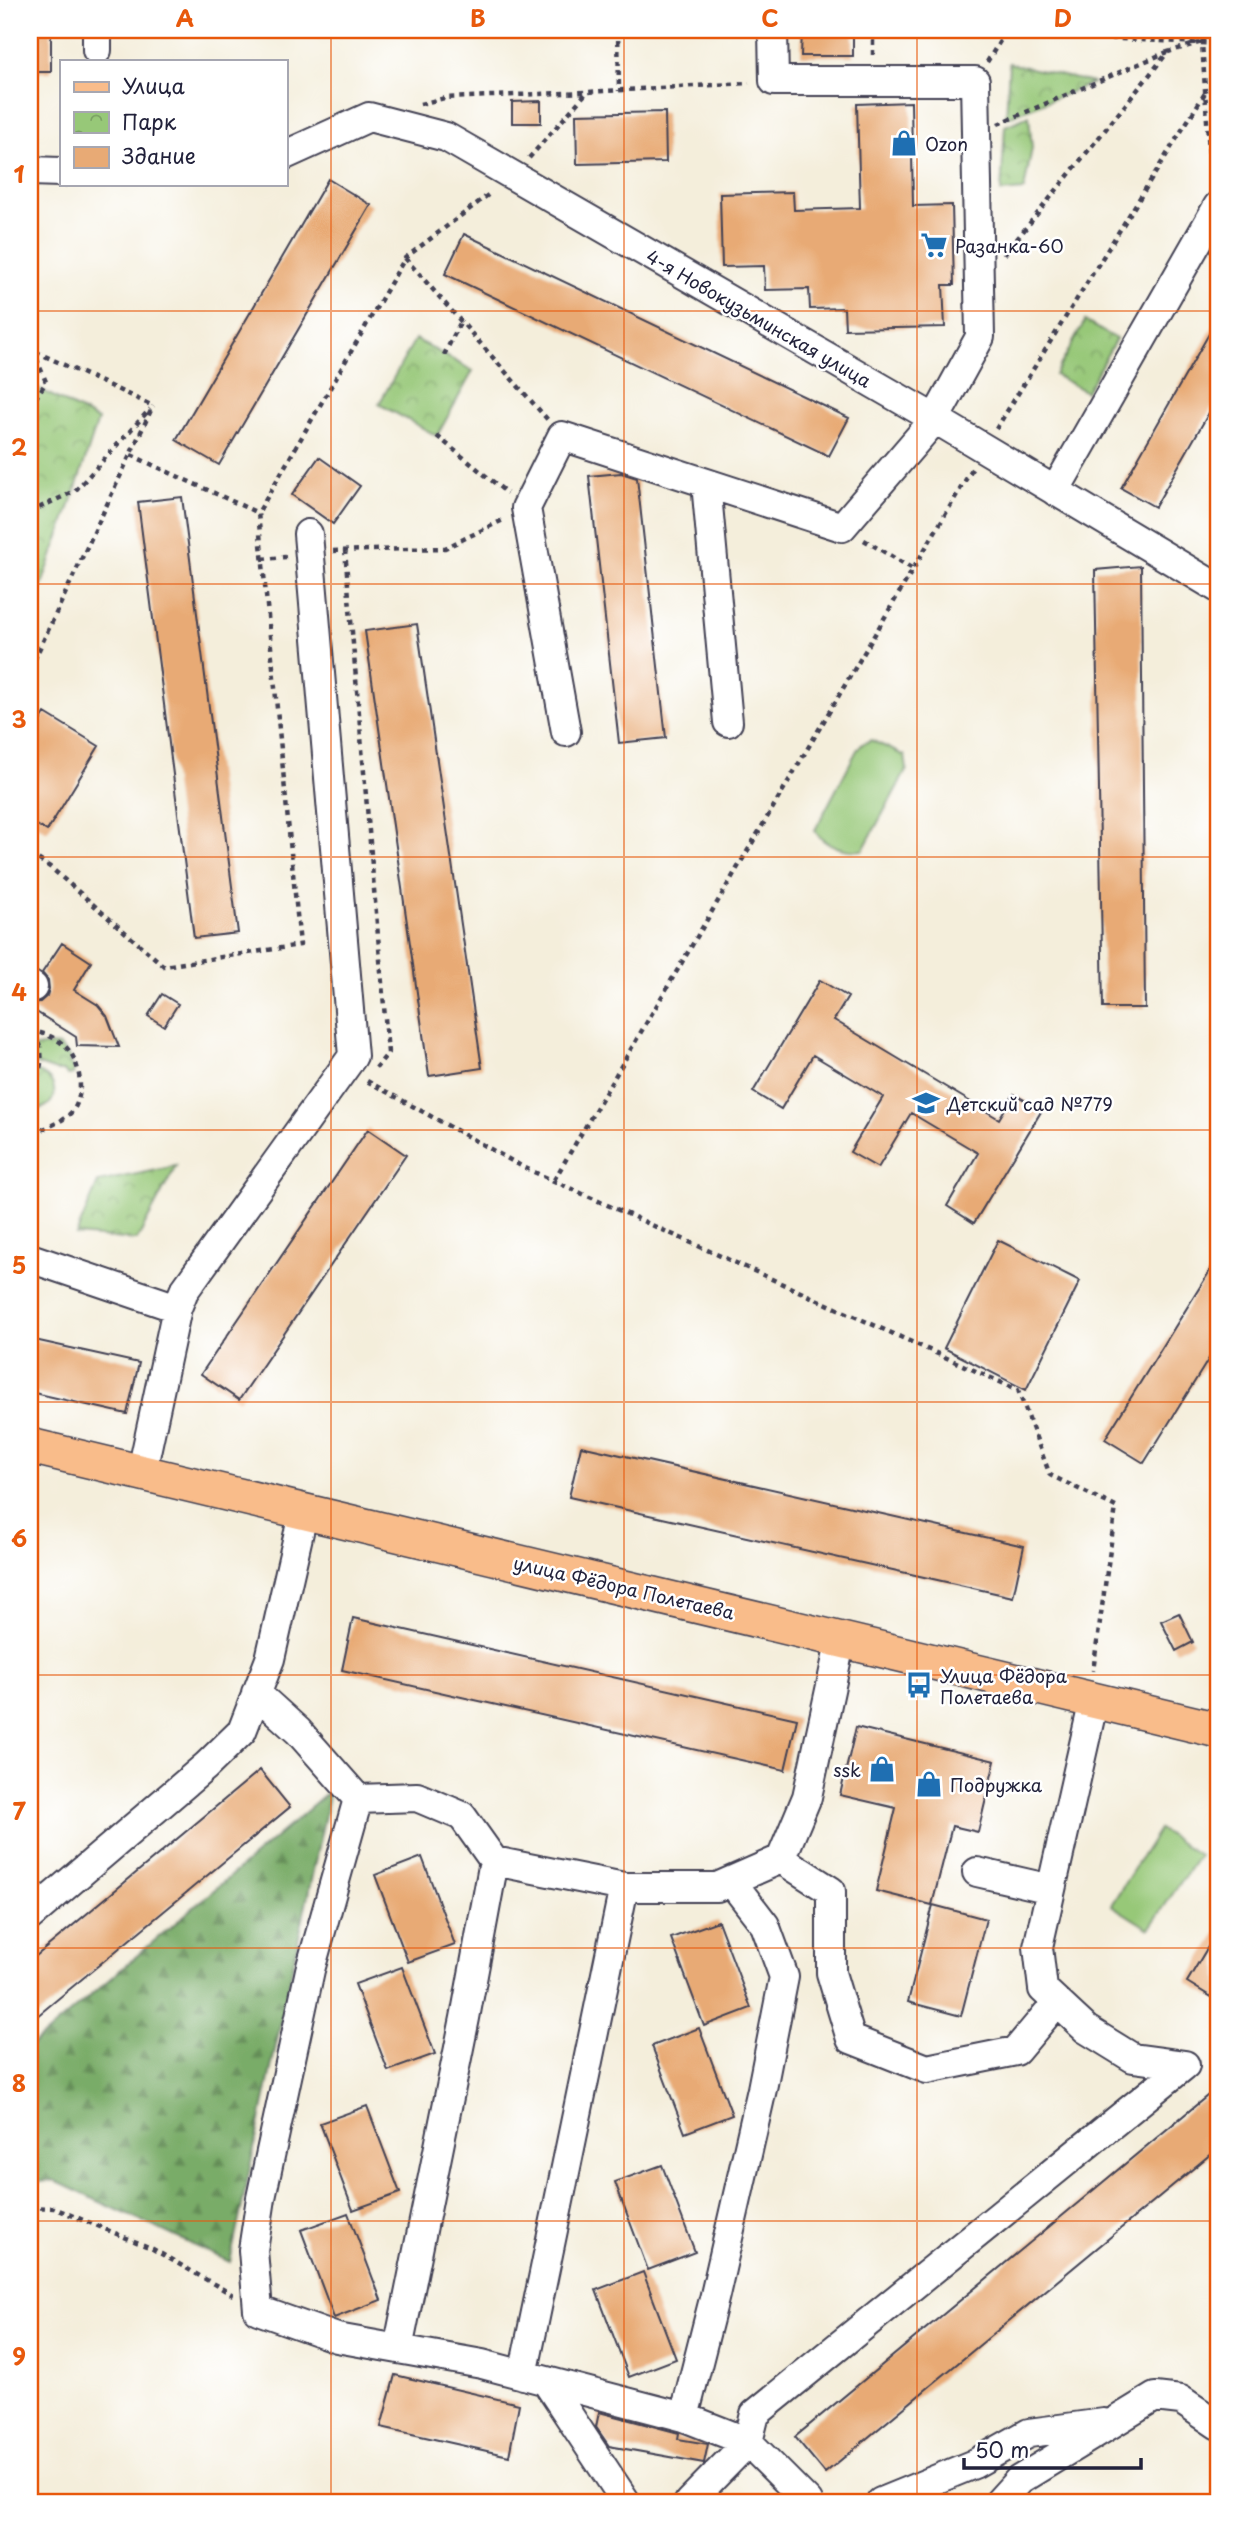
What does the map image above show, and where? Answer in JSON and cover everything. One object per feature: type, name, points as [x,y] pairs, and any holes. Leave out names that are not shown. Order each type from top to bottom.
[{"type":"main road","name":"улица Фёдора Полетаева","points":[[30,1446],[841,1639],[1093,1686],[1218,1730]]},
{"type":"street","points":[[566,732],[526,508],[562,436],[842,527],[934,419],[980,337],[975,81],[774,81],[773,30]]},
{"type":"street","points":[[287,154],[369,117]]},
{"type":"street","name":"4-я Новокузьминская улица","points":[[369,117],[446,137],[934,419],[1218,588]]},
{"type":"street","points":[[30,172],[60,172]]},
{"type":"street","points":[[1055,491],[1216,211]]},
{"type":"street","points":[[706,483],[728,722]]},
{"type":"street","points":[[142,1471],[177,1308],[184,1291],[353,1056],[309,544]]},
{"type":"street","points":[[30,1258],[177,1308]]},
{"type":"street","points":[[30,1916],[206,1766],[242,1731],[270,1659],[304,1510]]},
{"type":"street","points":[[358,1800],[418,1797],[463,1816],[494,1861],[624,1887],[717,1887],[781,1859],[807,1797],[841,1639]]},
{"type":"street","points":[[689,2502],[748,2442],[755,2414],[1185,2065],[1133,2058],[1086,2029],[1043,1989],[1038,1947],[1093,1686]]},
{"type":"street","points":[[256,1693],[299,1731],[358,1800]]},
{"type":"street","points":[[358,1800],[310,1970],[261,2198],[253,2250],[258,2310],[337,2338],[482,2364],[684,2417],[748,2442],[808,2502]]},
{"type":"street","points":[[781,1859],[831,1891],[831,1973],[851,2039],[927,2069],[1016,2051],[1057,2002]]},
{"type":"street","points":[[398,2349],[494,1861]]},
{"type":"street","points":[[977,1872],[1051,1889]]},
{"type":"street","points":[[684,2417],[762,2089],[784,1977],[765,1925],[731,1881]]},
{"type":"street","points":[[624,1887],[535,2378],[626,2502]]},
{"type":"street","points":[[999,2502],[1019,2480],[1155,2397],[1181,2400],[1218,2425]]},
{"type":"street","points":[[881,2502],[974,2464],[1028,2433],[1115,2422]]},
{"type":"path","points":[[618,30],[619,91]]},
{"type":"path","points":[[1209,30],[1202,42],[1216,211]]},
{"type":"path","points":[[975,81],[1004,31],[1218,44]]},
{"type":"path","points":[[976,134],[1168,52],[1202,42]]},
{"type":"path","points":[[1001,258],[1168,52]]},
{"type":"path","points":[[369,117],[445,98],[774,81]]},
{"type":"path","points":[[30,854],[50,867],[164,967],[300,945],[258,513],[405,258],[513,176],[587,92]]},
{"type":"path","points":[[554,1180],[984,449],[1205,93]]},
{"type":"path","points":[[405,258],[562,436]]},
{"type":"path","points":[[444,355],[461,321]]},
{"type":"path","points":[[30,344],[46,382],[30,407]]},
{"type":"path","points":[[34,351],[153,405]]},
{"type":"path","points":[[30,669],[153,405]]},
{"type":"path","points":[[30,512],[75,491],[153,405]]},
{"type":"path","points":[[262,559],[309,544],[345,550],[445,548],[526,508],[437,436]]},
{"type":"path","points":[[131,455],[258,513]]},
{"type":"path","points":[[842,527],[913,569]]},
{"type":"path","points":[[30,1085],[41,1068],[43,1056],[32,1030]]},
{"type":"path","points":[[30,1133],[52,1125],[71,1112],[76,1103],[79,1085],[76,1064],[66,1046],[32,1030]]},
{"type":"path","points":[[367,1081],[523,1167],[1018,1390],[1050,1475],[1116,1507],[1093,1686]]},
{"type":"path","points":[[30,2207],[54,2208],[151,2248],[258,2310]]},
{"type":"green space","points":[[1009,63],[1093,83],[1006,118]]},
{"type":"green space","points":[[1029,116],[1032,148],[1024,190],[1001,192],[1005,126]]},
{"type":"green space","points":[[1085,321],[1116,339],[1086,392],[1055,375]]},
{"type":"green space","points":[[415,339],[473,371],[437,436],[379,404]]},
{"type":"green space","points":[[30,384],[98,420],[30,619]]},
{"type":"green space","points":[[871,740],[905,756],[907,769],[863,850],[836,847],[818,836],[815,830],[857,750]]},
{"type":"green space","points":[[59,1046],[71,1059],[69,1064],[74,1068],[73,1074],[68,1075],[63,1071],[30,1062],[30,1048]]},
{"type":"green space","points":[[30,1072],[44,1075],[54,1087],[52,1100],[40,1109],[30,1109]]},
{"type":"green space","points":[[176,1166],[137,1240],[76,1235],[98,1182]]},
{"type":"green space","points":[[330,1791],[230,2262],[55,2181],[30,2182],[30,2047]]},
{"type":"green space","points":[[1159,1829],[1199,1855],[1149,1929],[1111,1905]]},
{"type":"building","points":[[30,30],[51,30],[51,72],[30,72]]},
{"type":"building","points":[[802,30],[853,30],[853,56],[801,56]]},
{"type":"building","points":[[541,101],[541,123],[512,123],[512,102]]},
{"type":"building","points":[[911,102],[913,206],[952,205],[954,285],[943,285],[945,327],[845,329],[844,308],[810,309],[809,289],[765,290],[764,266],[722,267],[720,194],[793,192],[794,210],[860,208],[857,104]]},
{"type":"building","points":[[665,112],[666,162],[577,164],[576,114]]},
{"type":"building","points":[[328,179],[371,205],[219,465],[176,440]]},
{"type":"building","points":[[464,234],[849,418],[829,456],[445,274]]},
{"type":"building","points":[[1218,318],[1218,397],[1155,507],[1121,488]]},
{"type":"building","points":[[319,457],[360,486],[333,524],[292,495]]},
{"type":"building","points":[[621,473],[637,478],[666,738],[619,743],[589,476]]},
{"type":"building","points":[[182,497],[238,933],[194,938],[138,502]]},
{"type":"building","points":[[1141,566],[1145,1008],[1103,1008],[1095,570]]},
{"type":"building","points":[[417,624],[482,1068],[429,1076],[365,631]]},
{"type":"building","points":[[45,713],[99,746],[47,831],[30,821],[30,737]]},
{"type":"building","points":[[62,943],[91,962],[74,990],[98,1005],[107,1016],[119,1047],[77,1046],[76,1037],[30,1008],[30,1003],[40,1002],[47,996],[48,980],[42,973]]},
{"type":"building","name":"Детский сад №779","points":[[820,980],[848,997],[834,1020],[999,1119],[1014,1094],[1042,1110],[974,1223],[947,1206],[978,1153],[911,1113],[878,1168],[850,1152],[883,1097],[813,1055],[781,1109],[753,1092]]},
{"type":"building","points":[[162,994],[178,1004],[164,1026],[148,1016]]},
{"type":"building","points":[[368,1129],[406,1155],[239,1400],[201,1374]]},
{"type":"building","points":[[998,1240],[1080,1281],[1026,1390],[944,1348]]},
{"type":"building","points":[[1218,1258],[1218,1344],[1144,1463],[1105,1439]]},
{"type":"building","points":[[30,1339],[139,1363],[127,1414],[30,1392]]},
{"type":"building","points":[[581,1446],[1024,1546],[1013,1597],[569,1497]]},
{"type":"building","points":[[1179,1613],[1193,1642],[1176,1651],[1161,1621]]},
{"type":"building","points":[[353,1618],[797,1719],[785,1770],[342,1670]]},
{"type":"building","points":[[856,1727],[995,1761],[978,1832],[952,1826],[932,1905],[876,1891],[896,1808],[840,1795]]},
{"type":"building","points":[[260,1770],[290,1807],[30,2022],[30,1961]]},
{"type":"building","points":[[422,1857],[455,1945],[408,1962],[375,1875]]},
{"type":"building","points":[[933,1905],[986,1919],[961,2016],[908,2002]]},
{"type":"building","points":[[718,1921],[751,2008],[704,2026],[671,1938]]},
{"type":"building","points":[[1218,1930],[1218,2001],[1187,1982]]},
{"type":"building","points":[[402,1967],[435,2054],[388,2071],[355,1984]]},
{"type":"building","points":[[699,2028],[732,2115],[685,2133],[652,2046]]},
{"type":"building","points":[[1218,2087],[1218,2148],[825,2473],[795,2437]]},
{"type":"building","points":[[367,2106],[400,2193],[353,2210],[320,2123]]},
{"type":"building","points":[[662,2165],[695,2252],[648,2270],[615,2182]]},
{"type":"building","points":[[348,2213],[381,2300],[334,2318],[301,2230]]},
{"type":"building","points":[[643,2272],[676,2359],[629,2377],[596,2290]]},
{"type":"building","points":[[395,2375],[519,2404],[509,2456],[381,2427]]},
{"type":"building","points":[[599,2412],[679,2433],[678,2439],[708,2444],[704,2463],[609,2446],[596,2427]]},
{"type":"place","name":"Ozon","points":[[904,143]]},
{"type":"place","name":"Разанка-60","points":[[934,245]]},
{"type":"place","name":"Детский сад №779","points":[[926,1103]]},
{"type":"place","name":"Улица Фёдора Полетаева","points":[[919,1685]]},
{"type":"place","name":"ssk","points":[[882,1769]]},
{"type":"place","name":"Подружка","points":[[929,1784]]}]
